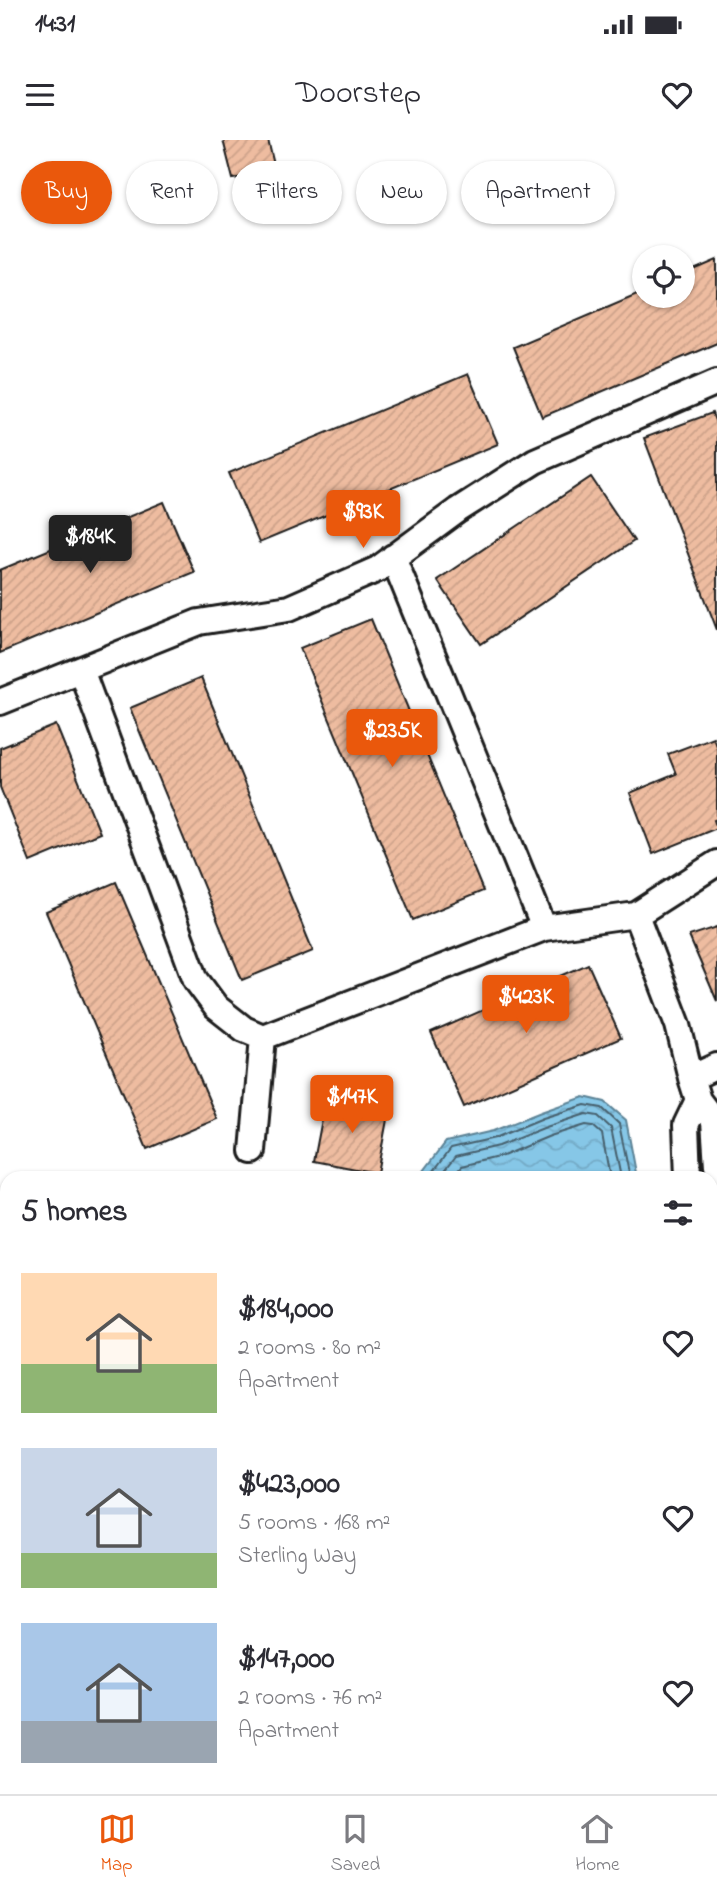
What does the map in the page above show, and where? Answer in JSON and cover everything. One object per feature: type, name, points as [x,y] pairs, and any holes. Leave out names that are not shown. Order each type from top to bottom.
[{"type":"street","points":[[0,702],[199,622],[289,608],[378,569],[458,510],[535,461],[717,382]]},
{"type":"street","points":[[393,558],[544,928]]},
{"type":"street","points":[[81,670],[196,980],[216,1007],[244,1029],[263,1037],[544,928],[636,915],[717,863]]},
{"type":"street","points":[[636,915],[678,1025],[694,1089],[714,1121],[717,1166]]},
{"type":"street","points":[[253,1151],[263,1037]]},
{"type":"street","points":[[688,1171],[686,1125],[694,1089],[717,1066]]},
{"type":"water","points":[[584,1097],[605,1102],[626,1120],[636,1171],[424,1171],[446,1142],[493,1131]]},
{"type":"building","points":[[223,140],[268,140],[273,161],[232,161],[232,175]]},
{"type":"building","points":[[717,260],[717,343],[542,417],[513,347],[632,296],[632,308],[695,308],[695,269]]},
{"type":"building","points":[[468,374],[498,444],[259,543],[229,473]]},
{"type":"building","points":[[712,413],[717,426],[717,630],[644,438]]},
{"type":"building","points":[[591,477],[634,541],[481,644],[437,580]]},
{"type":"building","points":[[164,502],[194,572],[0,653],[0,570]]},
{"type":"building","points":[[371,619],[483,891],[413,920],[300,648]]},
{"type":"building","points":[[201,678],[313,951],[242,980],[130,708]]},
{"type":"building","points":[[56,725],[100,833],[30,862],[0,787],[0,748]]},
{"type":"building","points":[[713,737],[717,748],[717,819],[714,820],[717,828],[653,854],[630,793],[676,774],[668,754]]},
{"type":"building","points":[[116,882],[217,1119],[147,1149],[46,912]]},
{"type":"building","points":[[717,927],[717,1001],[689,936]]},
{"type":"building","points":[[588,964],[621,1038],[464,1107],[431,1033]]},
{"type":"building","points":[[326,1098],[389,1109],[377,1171],[314,1161]]}]
